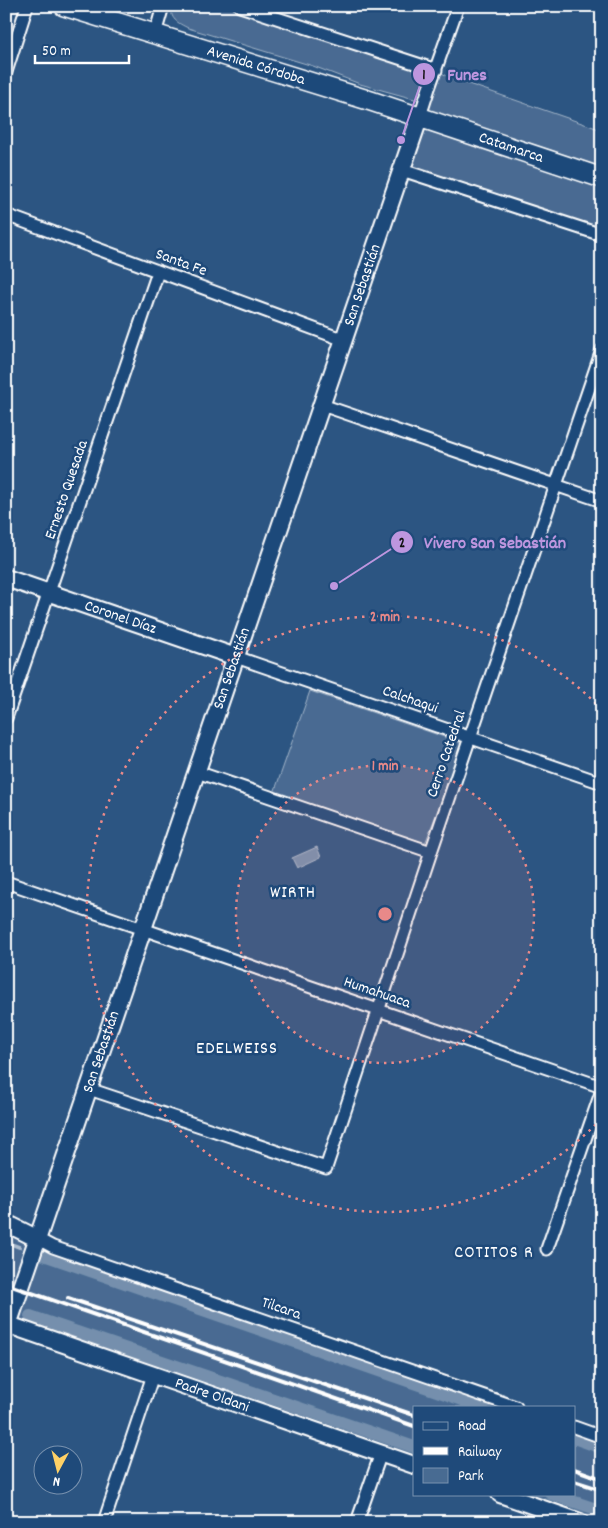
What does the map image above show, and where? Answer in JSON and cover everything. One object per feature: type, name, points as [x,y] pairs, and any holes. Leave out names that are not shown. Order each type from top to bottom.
[{"type":"main road","name":"Avenida Córdoba","points":[[64,6],[420,116]]},
{"type":"main road","name":"San Sebastián","points":[[7,1327],[420,116]]},
{"type":"main road","name":"Catamarca","points":[[420,116],[602,178]]},
{"type":"main road","name":"Coronel Díaz","points":[[6,578],[236,657]]},
{"type":"main road","points":[[6,1223],[38,1239]]},
{"type":"main road","name":"Padre Oldani","points":[[7,1327],[413,1465]]},
{"type":"main road","points":[[505,1496],[559,1518],[580,1522]]},
{"type":"street","points":[[6,72],[27,6]]},
{"type":"street","points":[[155,34],[163,6]]},
{"type":"street","points":[[240,6],[436,70]]},
{"type":"street","name":"San Sebastián","points":[[420,116],[458,6]]},
{"type":"street","points":[[402,170],[602,235]]},
{"type":"street","name":"Santa Fe","points":[[6,215],[344,340]]},
{"type":"street","name":"Ernesto Quesada","points":[[6,718],[158,272]]},
{"type":"street","name":"Cerro Catedral","points":[[89,1089],[326,1168],[431,852],[602,350]]},
{"type":"street","points":[[322,405],[602,501]]},
{"type":"street","name":"Calchaqui","points":[[236,657],[602,783]]},
{"type":"street","points":[[197,772],[431,852]]},
{"type":"street","name":"Humahuaca","points":[[6,882],[602,1088]]},
{"type":"street","points":[[547,1249],[602,1088]]},
{"type":"street","name":"Tilcara","points":[[38,1239],[53,1247],[513,1406]]},
{"type":"street","points":[[104,1522],[153,1375]]},
{"type":"street","points":[[576,1428],[602,1437]]},
{"type":"street","points":[[358,1522],[381,1453]]},
{"type":"green space","points":[[172,6],[228,6],[402,63],[418,73],[424,83],[422,94],[418,100],[360,84],[313,66],[188,28],[173,17]]},
{"type":"green space","points":[[436,70],[451,78],[602,130],[602,235],[402,170]]},
{"type":"green space","points":[[310,691],[459,742],[462,747],[426,841],[418,843],[274,793]]},
{"type":"green space","points":[[6,1223],[53,1247],[513,1406],[413,1406],[413,1465],[6,1324]]},
{"type":"green space","points":[[576,1428],[602,1437],[602,1522],[580,1522],[506,1496],[576,1496]]},
{"type":"shaded area","points":[[317,847],[321,857],[297,868],[292,858]]},
{"type":"waterway","points":[[6,1242],[19,1247]]},
{"type":"waterway","points":[[41,1254],[480,1406]]},
{"type":"waterway","points":[[30,1316],[413,1447]]},
{"type":"waterway","points":[[576,1439],[602,1448]]},
{"type":"waterway","points":[[557,1496],[602,1511]]},
{"type":"railway","points":[[6,1284],[413,1426]]},
{"type":"railway","points":[[68,1298],[413,1415]]},
{"type":"railway","points":[[576,1470],[602,1479]]},
{"type":"railway","points":[[576,1482],[602,1490]]},
{"type":"place","name":"Funes","points":[[401,140]]},
{"type":"place","name":"Vivero San Sebastián","points":[[334,586]]},
{"type":"district","name":"WIRTH","points":[[293,893]]},
{"type":"district","name":"EDELWEISS","points":[[237,1049]]},
{"type":"district","name":"COTITOS R","points":[[494,1253]]}]
